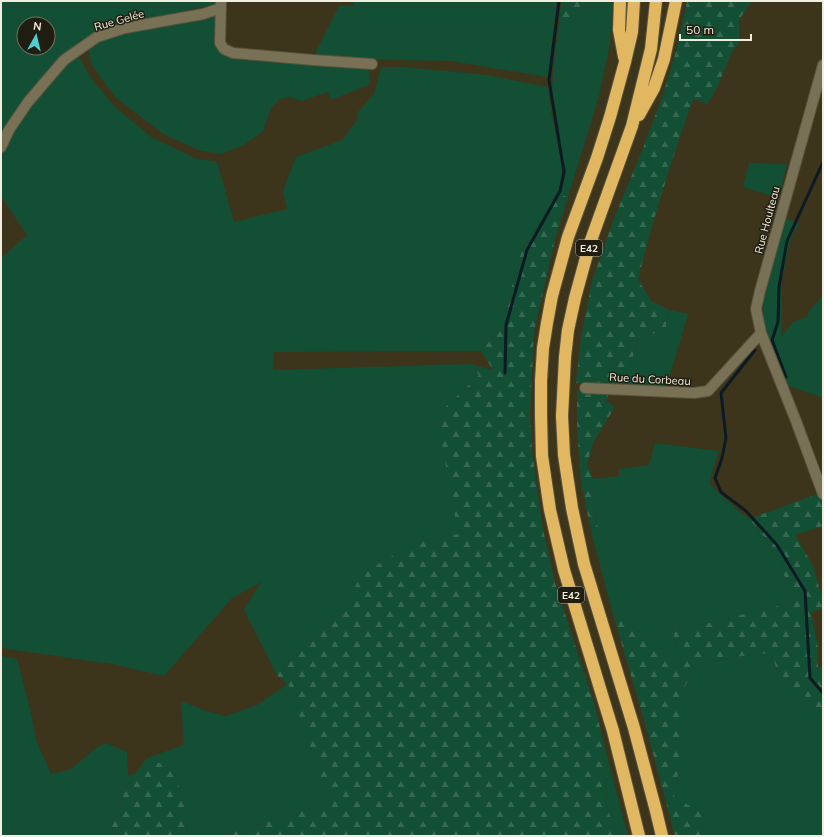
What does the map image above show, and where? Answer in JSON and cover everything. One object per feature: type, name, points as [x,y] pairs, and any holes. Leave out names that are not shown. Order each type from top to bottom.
[{"type":"highway","points":[[620,1],[619,30],[625,62]]},
{"type":"highway","name":"E42","points":[[634,1],[632,32],[610,117],[597,158],[568,237],[554,290],[543,348],[540,416],[544,472],[550,510],[564,570],[613,732],[635,815],[639,836]]},
{"type":"highway","name":"E42","points":[[656,1],[651,49],[632,126],[590,242],[575,298],[568,330],[565,357],[562,416],[567,477],[584,564],[634,728],[662,836]]},
{"type":"highway","points":[[632,126],[654,88],[664,59],[676,1]]},
{"type":"street","name":"Rue Gelée","points":[[1,147],[9,130],[28,102],[64,60],[97,37],[125,28],[203,14],[221,5],[220,43],[224,49],[233,53],[372,64]]},
{"type":"street","name":"Rue Houlteau","points":[[823,65],[760,290],[756,310],[760,333],[796,421],[823,494]]},
{"type":"street","name":"Rue du Corbeau","points":[[585,388],[694,393],[708,391],[760,333]]},
{"type":"green space","points":[[1,1],[216,1],[216,4],[115,26],[99,31],[60,59],[1,142]]},
{"type":"green space","points":[[353,1],[557,1],[548,77],[451,61],[313,58],[339,6],[353,5]]},
{"type":"green space","points":[[561,1],[591,1],[590,8],[568,19],[560,17]]},
{"type":"green space","points":[[591,1],[613,1],[610,43],[599,96],[568,197],[560,195],[523,246],[500,329],[481,351],[274,352],[273,370],[470,364],[479,375],[437,415],[459,534],[415,543],[353,603],[312,639],[277,675],[244,610],[261,582],[232,598],[164,676],[112,664],[1,648],[1,258],[27,235],[1,196],[1,156],[13,131],[48,82],[63,65],[78,55],[90,77],[114,106],[151,137],[197,159],[217,162],[234,222],[287,209],[283,191],[296,157],[342,140],[358,119],[357,113],[374,94],[381,67],[404,67],[487,75],[548,87],[551,112],[562,164],[561,192],[566,171],[551,105],[554,61],[560,17],[568,19],[590,8]]},
{"type":"green space","points":[[687,1],[752,1],[739,20],[739,43],[732,52],[715,92],[707,104],[693,99],[652,226],[638,279],[651,301],[669,310],[665,330],[639,338],[627,374],[599,385],[576,383],[581,337],[592,281],[613,221],[663,95],[677,48]]},
{"type":"green space","points":[[213,16],[218,21],[218,49],[230,57],[369,66],[370,83],[331,100],[328,92],[301,101],[290,97],[280,99],[271,108],[263,131],[244,145],[221,154],[201,151],[165,135],[116,98],[91,64],[88,49],[95,41],[126,31]]},
{"type":"green space","points":[[749,163],[787,164],[779,198],[743,187]]},
{"type":"green space","points":[[560,195],[568,197],[555,239],[534,332],[530,413],[532,450],[542,525],[555,583],[594,703],[608,760],[606,802],[616,836],[223,835],[330,803],[289,686],[277,675],[312,639],[352,604],[349,597],[363,573],[415,543],[458,534],[437,415],[479,375],[470,364],[493,370],[481,351],[500,329],[523,246]]},
{"type":"green space","points":[[787,218],[799,225],[794,231],[790,241],[782,280],[781,337],[793,322],[807,317],[809,311],[823,296],[823,398],[784,384],[765,329],[763,315],[766,286],[773,258]]},
{"type":"green space","points":[[669,310],[688,314],[666,389],[599,385],[627,374],[639,338],[665,330]]},
{"type":"green space","points":[[577,391],[609,394],[606,401],[615,407],[594,441],[587,464],[593,479],[598,533],[592,535],[581,483],[577,426]]},
{"type":"green space","points":[[655,443],[719,451],[712,472],[710,485],[749,519],[770,543],[779,570],[793,586],[796,602],[673,632],[682,666],[676,668],[672,656],[612,611],[592,535],[598,533],[593,479],[619,476],[619,469],[649,465]]},
{"type":"green space","points":[[820,493],[823,502],[823,526],[795,535],[812,564],[823,600],[823,608],[811,612],[818,647],[818,667],[823,668],[823,718],[792,697],[781,682],[771,653],[715,659],[695,668],[684,688],[684,715],[679,742],[679,769],[674,797],[699,811],[704,823],[700,836],[675,836],[643,716],[612,611],[672,656],[676,668],[682,666],[673,632],[796,602],[793,586],[779,570],[770,543],[749,519]]},
{"type":"green space","points":[[771,653],[781,682],[792,697],[823,718],[823,836],[700,836],[674,797],[679,769],[679,742],[684,715],[684,688],[695,668],[715,659]]},
{"type":"green space","points":[[1,656],[17,659],[31,713],[36,740],[51,774],[71,769],[96,748],[106,743],[127,752],[128,775],[136,773],[125,788],[109,836],[1,836]]},
{"type":"green space","points":[[288,684],[331,803],[223,835],[225,836],[186,836],[187,816],[174,770],[147,758],[184,745],[181,701],[209,712],[226,716],[257,705]]},
{"type":"green space","points":[[147,758],[174,769],[187,816],[186,836],[109,836],[125,788]]},
{"type":"green space","points":[[608,760],[628,836],[616,836],[606,802]]},
{"type":"waterway","points":[[505,373],[506,325],[527,250],[560,191],[564,172],[549,80],[559,1]]},
{"type":"waterway","points":[[786,377],[772,340],[778,322],[779,287],[787,241],[823,162]]},
{"type":"waterway","points":[[755,350],[721,393],[726,438],[722,458],[715,478],[721,492],[746,511],[777,545],[805,591],[810,678],[823,693]]}]
